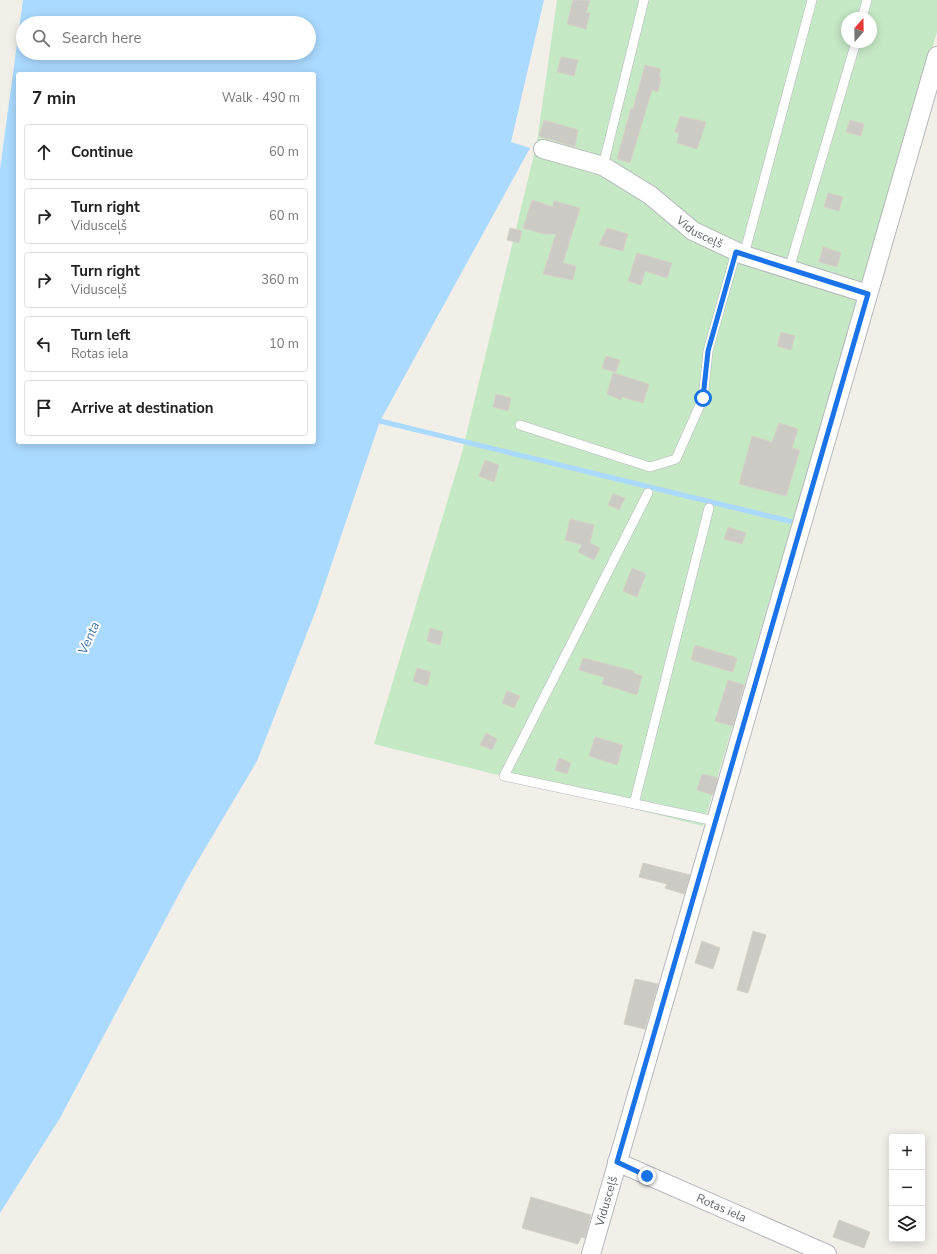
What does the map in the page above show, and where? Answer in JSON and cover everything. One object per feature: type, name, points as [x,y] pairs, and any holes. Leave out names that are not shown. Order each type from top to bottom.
[{"type":"street","name":"Vidusceļš","points":[[591,1254],[868,294],[932,93],[937,56]]},
{"type":"street","name":"Vidusceļš","points":[[543,149],[603,166],[650,195],[693,231],[740,254],[868,294]]},
{"type":"street","name":"Rotas iela","points":[[617,1162],[827,1254]]},
{"type":"lane","points":[[603,166],[644,0]]},
{"type":"lane","points":[[520,425],[650,468],[676,459],[703,398],[708,351],[740,254],[812,0]]},
{"type":"lane","points":[[864,12],[867,0]]},
{"type":"lane","points":[[789,270],[854,48]]},
{"type":"lane","points":[[648,493],[504,776],[715,821]]},
{"type":"lane","points":[[634,804],[710,508]]},
{"type":"green space","points":[[557,0],[937,0],[937,32],[703,826],[374,744],[461,456],[537,142]]},
{"type":"water","name":"Venta","points":[[23,0],[544,0],[511,142],[530,148],[380,421],[316,610],[257,761],[187,879],[60,1118],[0,1213],[0,169],[16,51],[16,60],[316,60],[316,16],[21,16]]},
{"type":"building","points":[[573,0],[590,0],[586,13],[590,13],[586,29],[567,24]]},
{"type":"building","points":[[561,57],[578,60],[574,76],[557,72]]},
{"type":"building","points":[[645,65],[661,69],[659,77],[661,78],[658,92],[652,90],[630,163],[617,159]]},
{"type":"building","points":[[680,116],[706,122],[697,149],[677,143],[679,133],[675,132]]},
{"type":"building","points":[[544,120],[578,130],[575,147],[539,136]]},
{"type":"building","points":[[850,120],[864,124],[861,136],[846,132]]},
{"type":"building","points":[[828,193],[843,197],[839,211],[824,207]]},
{"type":"building","points":[[532,200],[553,207],[554,201],[580,208],[563,263],[576,266],[573,280],[543,274],[556,234],[544,234],[523,228]]},
{"type":"building","points":[[510,228],[522,231],[519,243],[507,240]]},
{"type":"building","points":[[607,228],[628,234],[623,251],[599,245]]},
{"type":"building","points":[[823,247],[841,253],[837,267],[819,262]]},
{"type":"building","points":[[637,253],[672,263],[667,278],[645,271],[641,285],[628,281]]},
{"type":"building","points":[[781,332],[795,336],[791,350],[777,346]]},
{"type":"building","points":[[606,356],[620,360],[616,372],[602,368]]},
{"type":"building","points":[[613,373],[649,384],[643,403],[622,397],[621,400],[607,394]]},
{"type":"building","points":[[496,394],[511,398],[508,411],[493,407]]},
{"type":"building","points":[[779,423],[798,429],[792,448],[800,450],[786,496],[739,484],[752,436],[772,442]]},
{"type":"building","points":[[485,460],[499,465],[494,482],[479,476]]},
{"type":"building","points":[[613,494],[625,498],[619,510],[608,505]]},
{"type":"building","points":[[570,519],[594,525],[590,543],[600,548],[594,560],[578,552],[582,545],[565,540]]},
{"type":"building","points":[[728,527],[746,533],[742,544],[724,539]]},
{"type":"building","points":[[632,568],[646,574],[637,597],[623,591]]},
{"type":"building","points":[[430,628],[443,632],[440,645],[427,641]]},
{"type":"building","points":[[695,645],[737,658],[733,672],[691,660]]},
{"type":"building","points":[[583,658],[634,671],[633,673],[642,676],[637,695],[602,684],[604,677],[579,670]]},
{"type":"building","points":[[417,668],[431,672],[427,686],[413,681]]},
{"type":"building","points":[[728,680],[744,685],[733,726],[715,721]]},
{"type":"building","points":[[507,691],[520,696],[514,708],[502,703]]},
{"type":"building","points":[[486,733],[497,739],[492,750],[480,745]]},
{"type":"building","points":[[595,737],[623,745],[617,765],[589,756]]},
{"type":"building","points":[[559,758],[571,763],[567,774],[555,770]]},
{"type":"building","points":[[702,774],[718,778],[713,795],[697,790]]},
{"type":"building","points":[[643,863],[690,875],[684,894],[665,888],[667,884],[639,877]]},
{"type":"building","points":[[753,931],[766,935],[748,993],[737,990]]},
{"type":"building","points":[[702,941],[720,948],[713,969],[695,963]]},
{"type":"building","points":[[635,979],[658,984],[645,1029],[624,1024]]},
{"type":"building","points":[[531,1197],[591,1215],[585,1238],[581,1237],[578,1244],[522,1228]]},
{"type":"building","points":[[839,1220],[870,1232],[864,1248],[833,1237]]},
{"type":"waterway","points":[[377,417],[380,421],[797,523]]},
{"type":"route","points":[[647,1176],[617,1162],[868,294],[736,252],[708,351],[703,398]]}]
